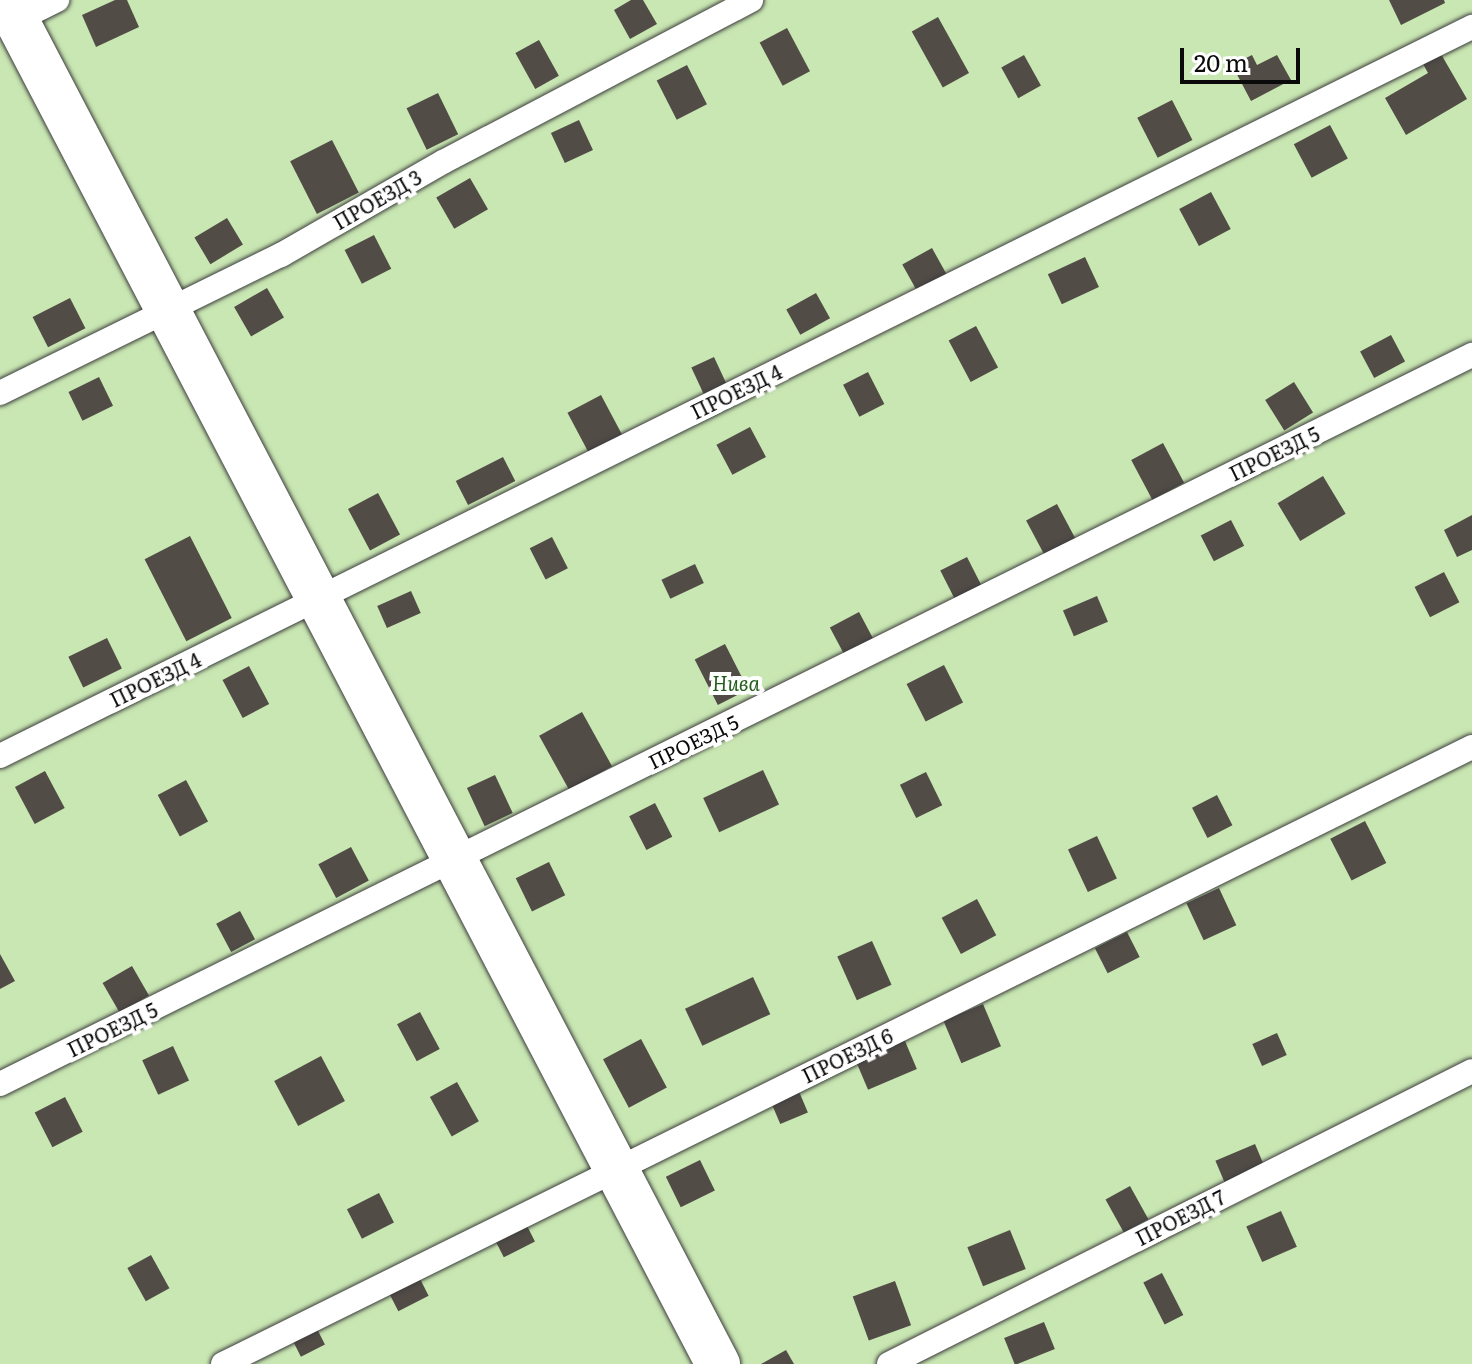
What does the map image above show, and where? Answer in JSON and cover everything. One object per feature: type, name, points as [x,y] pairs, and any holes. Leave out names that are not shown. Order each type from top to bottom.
[{"type":"street","points":[[8,16],[169,309],[718,1364]]},
{"type":"lane","points":[[8,16],[57,0]]},
{"type":"lane","name":"ПРОЕЗД 3","points":[[0,393],[281,255],[443,162],[751,0]]},
{"type":"lane","name":"ПРОЕЗД 4","points":[[0,756],[1472,27]]},
{"type":"lane","name":"ПРОЕЗД 5","points":[[0,1084],[1472,355]]},
{"type":"lane","name":"ПРОЕЗД 6","points":[[223,1364],[1472,747]]},
{"type":"lane","name":"ПРОЕЗД 7","points":[[889,1364],[1472,1071]]},
{"type":"green space","name":"Нива","points":[[0,0],[1472,0],[1472,1364],[0,1364]]},
{"type":"building","points":[[115,0],[127,0],[139,27],[96,47],[82,15]]},
{"type":"building","points":[[631,0],[643,0],[657,24],[630,39],[614,10]]},
{"type":"building","points":[[1389,0],[1444,0],[1445,3],[1401,25]]},
{"type":"building","points":[[938,17],[969,73],[943,88],[912,32]]},
{"type":"building","points":[[787,28],[810,71],[783,86],[760,43]]},
{"type":"building","points":[[539,40],[559,76],[535,89],[515,53]]},
{"type":"building","points":[[1441,54],[1467,99],[1406,135],[1385,98],[1428,73],[1423,64]]},
{"type":"building","points":[[1024,55],[1041,86],[1018,98],[1001,68]]},
{"type":"building","points":[[1252,55],[1257,65],[1277,55],[1291,80],[1251,101],[1232,65]]},
{"type":"building","points":[[687,65],[707,104],[677,120],[657,80]]},
{"type":"building","points":[[438,93],[458,134],[427,150],[407,108]]},
{"type":"building","points":[[1172,100],[1192,140],[1158,158],[1137,118]]},
{"type":"building","points":[[579,120],[593,150],[565,163],[551,133]]},
{"type":"building","points":[[1330,125],[1348,159],[1312,178],[1294,144]]},
{"type":"building","points":[[332,140],[359,193],[317,214],[290,161]]},
{"type":"building","points":[[470,178],[488,209],[454,229],[436,198]]},
{"type":"building","points":[[1211,192],[1231,229],[1199,246],[1179,209]]},
{"type":"building","points":[[227,218],[243,245],[210,264],[194,238]]},
{"type":"building","points":[[374,235],[391,269],[362,284],[345,250]]},
{"type":"building","points":[[932,248],[952,284],[922,300],[902,264]]},
{"type":"building","points":[[1085,257],[1099,287],[1062,304],[1048,274]]},
{"type":"building","points":[[267,288],[284,317],[251,336],[234,307]]},
{"type":"building","points":[[816,293],[830,318],[800,335],[786,309]]},
{"type":"building","points":[[70,298],[85,328],[48,347],[33,317]]},
{"type":"building","points":[[976,326],[998,367],[971,382],[949,341]]},
{"type":"building","points":[[1391,335],[1405,361],[1374,378],[1360,351]]},
{"type":"building","points":[[714,357],[730,391],[707,402],[691,368]]},
{"type":"building","points":[[868,372],[884,404],[859,417],[843,385]]},
{"type":"building","points":[[99,377],[113,406],[82,421],[68,392]]},
{"type":"building","points":[[1294,382],[1313,413],[1284,431],[1265,400]]},
{"type":"building","points":[[601,395],[623,436],[590,454],[567,413]]},
{"type":"building","points":[[750,427],[766,457],[732,475],[716,445]]},
{"type":"building","points":[[1163,443],[1184,483],[1152,500],[1131,460]]},
{"type":"building","points":[[503,457],[515,481],[468,505],[456,481]]},
{"type":"building","points":[[1323,476],[1346,514],[1300,541],[1278,503]]},
{"type":"building","points":[[378,493],[400,534],[370,550],[348,509]]},
{"type":"building","points":[[1057,504],[1078,543],[1047,559],[1026,520]]},
{"type":"building","points":[[1472,515],[1472,550],[1457,557],[1444,530]]},
{"type":"building","points":[[1231,520],[1244,546],[1214,561],[1201,535]]},
{"type":"building","points":[[190,536],[232,618],[186,641],[145,559]]},
{"type":"building","points":[[552,537],[568,568],[546,580],[530,548]]},
{"type":"building","points":[[967,557],[985,593],[958,606],[940,571]]},
{"type":"building","points":[[695,564],[704,583],[670,599],[661,580]]},
{"type":"building","points":[[1444,572],[1459,602],[1430,617],[1415,587]]},
{"type":"building","points":[[411,591],[421,613],[387,628],[377,606]]},
{"type":"building","points":[[1097,596],[1108,622],[1074,636],[1063,610]]},
{"type":"building","points":[[859,612],[876,644],[847,659],[830,627]]},
{"type":"building","points":[[107,638],[122,669],[83,687],[68,657]]},
{"type":"building","points":[[725,644],[748,689],[718,705],[695,659]]},
{"type":"building","points":[[944,665],[963,702],[926,721],[907,684]]},
{"type":"building","points":[[249,666],[269,704],[243,718],[223,680]]},
{"type":"building","points":[[582,712],[612,766],[569,790],[539,736]]},
{"type":"building","points":[[763,770],[779,804],[719,832],[703,798]]},
{"type":"building","points":[[45,771],[65,808],[35,824],[15,787]]},
{"type":"building","points":[[926,772],[942,805],[916,818],[900,785]]},
{"type":"building","points":[[495,775],[513,813],[485,826],[467,788]]},
{"type":"building","points":[[186,780],[208,821],[180,837],[158,795]]},
{"type":"building","points":[[1217,795],[1232,825],[1207,838],[1192,808]]},
{"type":"building","points":[[655,803],[672,837],[646,850],[629,816]]},
{"type":"building","points":[[1365,821],[1386,863],[1352,881],[1330,839]]},
{"type":"building","points":[[1097,836],[1117,879],[1088,892],[1068,850]]},
{"type":"building","points":[[351,847],[369,881],[336,898],[318,864]]},
{"type":"building","points":[[549,862],[565,895],[532,911],[516,878]]},
{"type":"building","points":[[1219,888],[1236,925],[1204,940],[1186,903]]},
{"type":"building","points":[[977,899],[996,935],[961,954],[942,918]]},
{"type":"building","points":[[240,911],[255,939],[231,952],[216,924]]},
{"type":"building","points":[[1127,932],[1140,957],[1108,973],[1095,948]]},
{"type":"building","points":[[872,941],[892,985],[857,1000],[837,956]]},
{"type":"building","points":[[0,954],[15,981],[0,989]]},
{"type":"building","points":[[132,966],[149,995],[120,1012],[103,983]]},
{"type":"building","points":[[753,977],[770,1014],[702,1046],[685,1009]]},
{"type":"building","points":[[983,1004],[1001,1046],[961,1063],[943,1021]]},
{"type":"building","points":[[420,1012],[440,1049],[417,1061],[397,1024]]},
{"type":"building","points":[[1277,1033],[1287,1055],[1262,1066],[1252,1044]]},
{"type":"building","points":[[902,1034],[917,1069],[868,1090],[853,1055]]},
{"type":"building","points":[[641,1039],[667,1088],[629,1108],[603,1059]]},
{"type":"building","points":[[173,1046],[189,1080],[158,1095],[142,1060]]},
{"type":"building","points":[[321,1056],[345,1101],[298,1126],[274,1081]]},
{"type":"building","points":[[457,1082],[479,1121],[452,1136],[430,1097]]},
{"type":"building","points":[[795,1082],[808,1112],[780,1124],[767,1094]]},
{"type":"building","points":[[65,1097],[83,1132],[52,1147],[35,1112]]},
{"type":"building","points":[[1255,1144],[1268,1174],[1228,1191],[1215,1161]]},
{"type":"building","points":[[700,1160],[715,1191],[681,1207],[666,1177]]},
{"type":"building","points":[[1130,1186],[1148,1219],[1124,1233],[1106,1200]]},
{"type":"building","points":[[379,1193],[394,1222],[362,1239],[347,1209]]},
{"type":"building","points":[[1281,1211],[1297,1247],[1262,1262],[1246,1226]]},
{"type":"building","points":[[520,1212],[535,1241],[504,1257],[489,1228]]},
{"type":"building","points":[[1010,1230],[1026,1269],[983,1286],[967,1247]]},
{"type":"building","points":[[151,1255],[169,1288],[146,1301],[127,1268]]},
{"type":"building","points":[[415,1269],[429,1296],[398,1311],[385,1284]]},
{"type":"building","points":[[1162,1273],[1183,1315],[1165,1324],[1143,1283]]},
{"type":"building","points":[[895,1281],[911,1325],[869,1341],[853,1296]]},
{"type":"building","points":[[310,1315],[325,1344],[301,1357],[286,1327]]},
{"type":"building","points":[[1044,1322],[1055,1349],[1015,1364],[1004,1338]]},
{"type":"building","points":[[786,1350],[794,1364],[761,1364]]}]
